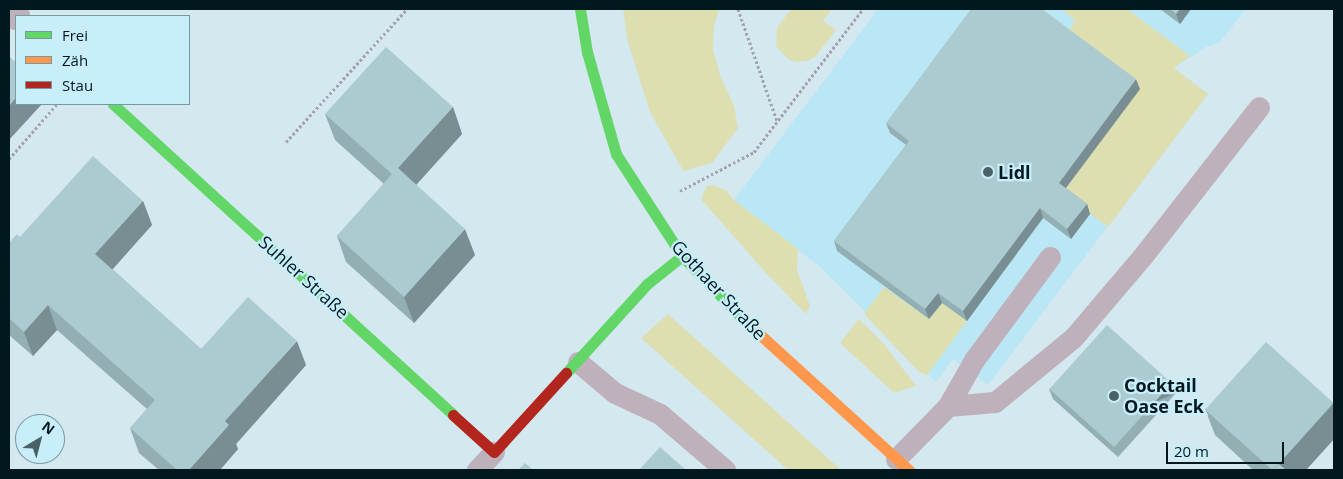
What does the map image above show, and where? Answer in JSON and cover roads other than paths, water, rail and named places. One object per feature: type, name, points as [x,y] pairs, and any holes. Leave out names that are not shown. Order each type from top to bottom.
[{"type":"street","name":"Gothaer Straße","points":[[580,9],[587,52],[616,154],[682,256],[750,326],[903,464]]},
{"type":"street","name":"Suhler Straße","points":[[114,105],[494,452]]},
{"type":"street","points":[[494,452],[578,362],[647,284],[682,256]]},
{"type":"lane","points":[[948,406],[995,402],[1073,338],[1142,258],[1258,107]]},
{"type":"lane","points":[[903,464],[948,406],[974,360],[1050,257]]},
{"type":"lane","points":[[578,362],[615,394],[660,414],[725,470]]},
{"type":"lane","points":[[476,470],[494,452]]},
{"type":"place","name":"Lidl","points":[[988,172]]},
{"type":"place","name":"Cocktail Oase Eck","points":[[1114,396]]}]
